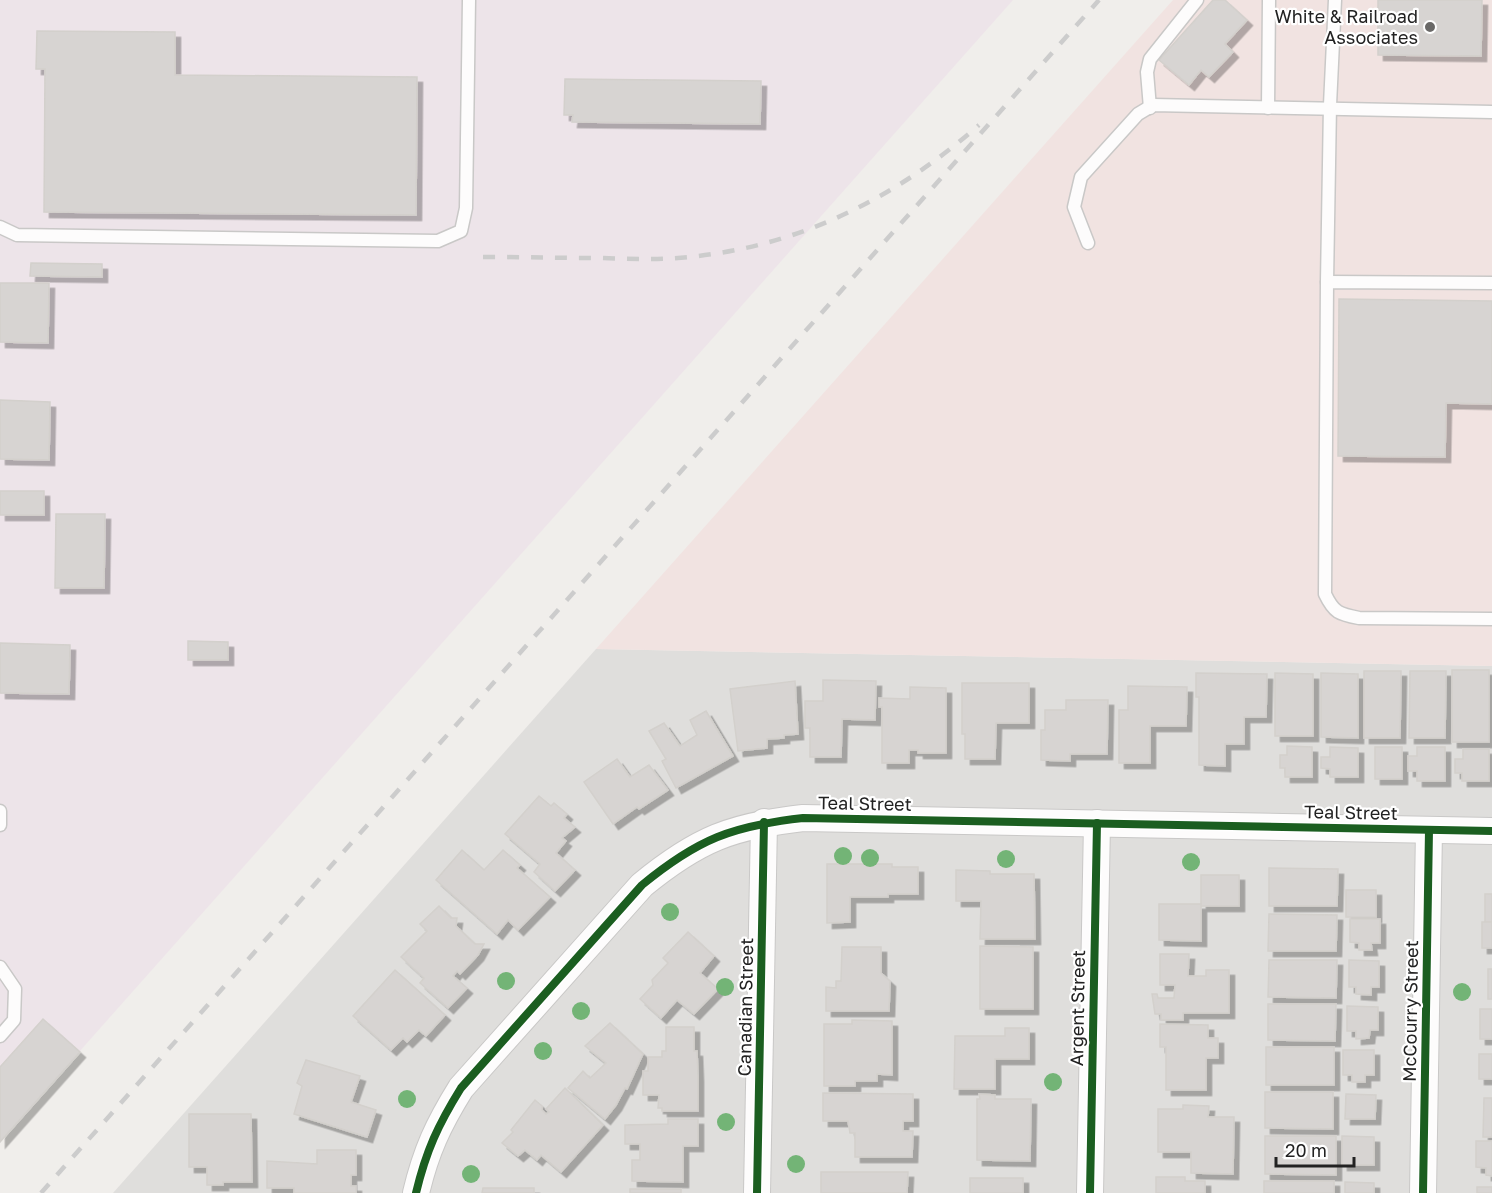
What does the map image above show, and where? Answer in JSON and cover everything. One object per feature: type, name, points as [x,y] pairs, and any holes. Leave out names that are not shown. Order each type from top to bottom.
[{"type":"street","name":"Teal Street","points":[[416,1193],[423,1162],[439,1123],[461,1088],[642,885],[671,861],[707,840],[742,827],[803,818],[1492,831]]},
{"type":"street","name":"Canadian Street","points":[[757,1193],[764,822]]},
{"type":"street","name":"Argent Street","points":[[1090,1193],[1097,823]]},
{"type":"street","name":"McCourry Street","points":[[1423,1193],[1429,830]]},
{"type":"lane","points":[[0,227],[17,235],[438,241],[460,231],[466,208],[469,0]]},
{"type":"lane","points":[[1149,108],[1147,82],[1150,59],[1197,0]]},
{"type":"lane","points":[[1268,108],[1269,0]]},
{"type":"lane","points":[[1335,0],[1330,108],[1327,282],[1325,594],[1330,605],[1340,614],[1359,618],[1492,619]]},
{"type":"lane","points":[[1088,243],[1074,207],[1081,177],[1138,114],[1153,105],[1492,112]]},
{"type":"lane","points":[[1327,282],[1492,283]]},
{"type":"lane","points":[[0,811],[0,825]]},
{"type":"lane","points":[[0,967],[15,989],[14,1020],[0,1036]]},
{"type":"shaded area","points":[[0,0],[1013,0],[0,1141]]},
{"type":"shaded area","points":[[1173,0],[1492,0],[1492,666],[596,649]]},
{"type":"shaded area","points":[[596,649],[1492,666],[1492,1193],[113,1193]]},
{"type":"building","points":[[1213,0],[1225,0],[1247,20],[1225,44],[1233,52],[1209,77],[1201,70],[1189,85],[1159,60]]},
{"type":"building","name":"White & Railroad Associates","points":[[1378,0],[1482,0],[1481,56],[1378,55]]},
{"type":"building","points":[[37,31],[175,32],[175,75],[417,77],[416,215],[44,212],[45,69],[36,69]]},
{"type":"building","points":[[565,79],[761,81],[760,124],[572,122],[573,115],[564,115]]},
{"type":"building","points":[[31,263],[102,264],[102,277],[30,276]]},
{"type":"building","points":[[0,283],[49,283],[48,343],[0,342]]},
{"type":"building","points":[[1339,299],[1492,301],[1492,404],[1446,403],[1445,457],[1338,456]]},
{"type":"building","points":[[0,400],[50,402],[49,460],[0,459]]},
{"type":"building","points":[[0,491],[44,491],[44,515],[0,515]]},
{"type":"building","points":[[56,514],[105,514],[104,588],[55,588]]},
{"type":"building","points":[[188,641],[228,642],[228,660],[188,660]]},
{"type":"building","points":[[0,643],[70,645],[69,694],[0,693]]},
{"type":"building","points":[[1452,670],[1489,670],[1489,742],[1452,742]]},
{"type":"building","points":[[1364,671],[1401,671],[1400,738],[1364,738]]},
{"type":"building","points":[[1410,671],[1446,671],[1445,738],[1409,738]]},
{"type":"building","points":[[1196,673],[1267,674],[1266,717],[1244,717],[1244,744],[1225,744],[1225,766],[1199,765],[1199,697],[1196,697]]},
{"type":"building","points":[[1275,673],[1313,674],[1313,736],[1275,736]]},
{"type":"building","points":[[1321,673],[1358,674],[1358,738],[1321,737]]},
{"type":"building","points":[[823,680],[876,681],[875,720],[842,719],[841,757],[810,757],[810,728],[805,728],[805,701],[823,701]]},
{"type":"building","points":[[795,681],[798,734],[767,739],[767,748],[738,751],[730,689]]},
{"type":"building","points":[[962,683],[1029,683],[1029,723],[996,723],[995,759],[965,759],[965,734],[962,734]]},
{"type":"building","points":[[1128,686],[1187,687],[1186,726],[1150,726],[1150,763],[1119,763],[1119,710],[1128,710]]},
{"type":"building","points":[[910,687],[946,688],[946,753],[918,753],[918,750],[909,750],[909,763],[882,763],[882,707],[879,707],[879,698],[910,699]]},
{"type":"building","points":[[1066,700],[1108,700],[1107,754],[1070,754],[1070,761],[1041,760],[1041,730],[1045,730],[1045,710],[1066,710]]},
{"type":"building","points":[[706,711],[733,756],[676,788],[662,761],[666,759],[649,731],[664,723],[680,746],[697,735],[690,720]]},
{"type":"building","points":[[1287,746],[1312,747],[1312,777],[1285,777],[1285,768],[1280,768],[1280,755],[1287,755]]},
{"type":"building","points":[[1330,747],[1358,748],[1358,777],[1330,777],[1330,769],[1321,768],[1321,757],[1330,757]]},
{"type":"building","points":[[1375,747],[1402,747],[1402,779],[1375,779]]},
{"type":"building","points":[[1417,747],[1445,747],[1445,781],[1417,781],[1417,771],[1408,771],[1408,756],[1417,756]]},
{"type":"building","points":[[1463,749],[1489,749],[1489,781],[1462,781],[1462,773],[1455,773],[1455,759],[1463,759]]},
{"type":"building","points":[[617,759],[630,777],[649,765],[668,790],[639,809],[637,807],[613,824],[584,782]]},
{"type":"building","points":[[539,796],[551,806],[554,803],[567,814],[564,818],[575,827],[562,838],[566,841],[556,853],[575,870],[555,891],[534,872],[540,864],[505,834]]},
{"type":"building","points":[[462,850],[484,870],[503,850],[520,865],[517,868],[550,897],[518,930],[508,920],[497,934],[436,880]]},
{"type":"building","points":[[827,864],[892,864],[892,867],[918,867],[918,894],[850,897],[850,922],[827,923]]},
{"type":"building","points":[[1269,868],[1338,869],[1337,906],[1269,906]]},
{"type":"building","points":[[956,870],[990,871],[990,874],[1034,874],[1035,939],[980,939],[981,901],[956,901]]},
{"type":"building","points":[[1201,875],[1239,875],[1239,906],[1201,906]]},
{"type":"building","points":[[1346,890],[1376,890],[1376,917],[1346,917]]},
{"type":"building","points":[[1485,894],[1492,894],[1492,922],[1485,922]]},
{"type":"building","points":[[1159,904],[1201,904],[1201,941],[1159,940]]},
{"type":"building","points":[[439,906],[451,918],[457,918],[456,926],[475,944],[484,944],[478,955],[460,974],[457,971],[453,976],[467,988],[448,1008],[420,983],[424,978],[401,957],[427,931],[420,924]]},
{"type":"building","points":[[1269,914],[1337,915],[1336,951],[1268,951]]},
{"type":"building","points":[[1350,919],[1380,919],[1380,943],[1371,943],[1372,950],[1359,950],[1359,943],[1350,942]]},
{"type":"building","points":[[1482,922],[1492,922],[1492,948],[1482,948]]},
{"type":"building","points":[[688,932],[714,956],[700,973],[718,989],[694,1014],[677,1000],[661,1018],[640,999],[653,985],[652,980],[668,963],[663,958]]},
{"type":"building","points":[[980,946],[1033,947],[1033,1009],[980,1009]]},
{"type":"building","points":[[842,947],[881,947],[881,973],[890,981],[889,1011],[826,1011],[826,987],[836,988],[836,981],[841,981]]},
{"type":"building","points":[[1160,954],[1189,954],[1188,976],[1206,976],[1206,970],[1229,970],[1229,1013],[1183,1013],[1183,1020],[1161,1020],[1161,1014],[1155,1014],[1152,994],[1157,994],[1158,998],[1174,998],[1175,985],[1160,985]]},
{"type":"building","points":[[1269,960],[1337,960],[1336,998],[1268,997]]},
{"type":"building","points":[[1349,960],[1379,961],[1379,987],[1371,987],[1371,995],[1356,994],[1356,987],[1349,987]]},
{"type":"building","points":[[1488,969],[1492,969],[1492,999],[1488,999]]},
{"type":"building","points":[[395,970],[445,1015],[426,1036],[419,1030],[407,1042],[403,1038],[391,1050],[353,1016]]},
{"type":"building","points":[[1268,1004],[1336,1004],[1335,1041],[1268,1040]]},
{"type":"building","points":[[1347,1006],[1378,1007],[1378,1030],[1370,1030],[1369,1038],[1356,1039],[1356,1031],[1347,1031]]},
{"type":"building","points":[[1480,1009],[1492,1009],[1492,1039],[1480,1039]]},
{"type":"building","points":[[43,1019],[80,1052],[0,1142],[0,1067]]},
{"type":"building","points":[[852,1020],[892,1021],[892,1075],[877,1074],[877,1081],[855,1081],[855,1086],[824,1086],[824,1024],[852,1024]]},
{"type":"building","points":[[610,1023],[643,1054],[627,1089],[625,1088],[605,1119],[568,1088],[583,1071],[590,1078],[606,1063],[585,1046]]},
{"type":"building","points":[[1160,1024],[1208,1025],[1208,1038],[1218,1038],[1218,1058],[1206,1058],[1206,1090],[1166,1090],[1166,1047],[1160,1047]]},
{"type":"building","points":[[666,1027],[694,1027],[694,1051],[697,1051],[698,1111],[662,1111],[662,1108],[658,1108],[659,1095],[643,1095],[643,1071],[648,1071],[648,1057],[662,1057],[662,1051],[666,1051]]},
{"type":"building","points":[[1005,1028],[1029,1028],[1029,1059],[995,1059],[995,1089],[954,1089],[955,1036],[1005,1036]]},
{"type":"building","points":[[1266,1047],[1334,1047],[1334,1085],[1266,1085]]},
{"type":"building","points":[[1343,1050],[1374,1050],[1374,1075],[1365,1075],[1365,1082],[1352,1082],[1352,1075],[1343,1075]]},
{"type":"building","points":[[1479,1054],[1492,1054],[1492,1079],[1479,1079]]},
{"type":"building","points":[[306,1060],[360,1076],[351,1102],[376,1110],[367,1137],[294,1114],[302,1086],[297,1083]]},
{"type":"building","points":[[565,1088],[603,1125],[561,1172],[541,1155],[537,1160],[525,1150],[518,1156],[502,1143],[513,1132],[511,1130],[535,1100],[546,1114],[549,1112],[546,1109]]},
{"type":"building","points":[[1265,1092],[1333,1092],[1333,1129],[1265,1128]]},
{"type":"building","points":[[823,1093],[913,1094],[913,1121],[903,1121],[903,1131],[913,1131],[912,1157],[855,1157],[855,1133],[850,1133],[848,1121],[823,1121]]},
{"type":"building","points":[[979,1094],[995,1095],[995,1099],[1031,1099],[1030,1161],[977,1160],[977,1099],[980,1099]]},
{"type":"building","points":[[1346,1094],[1376,1095],[1375,1119],[1345,1119]]},
{"type":"building","points":[[1484,1098],[1492,1098],[1492,1137],[1483,1137]]},
{"type":"building","points":[[1183,1105],[1209,1106],[1208,1117],[1234,1117],[1233,1174],[1191,1173],[1191,1152],[1158,1152],[1158,1109],[1183,1109]]},
{"type":"building","points":[[189,1114],[251,1114],[252,1182],[223,1182],[223,1185],[207,1185],[207,1167],[189,1167]]},
{"type":"building","points":[[668,1119],[698,1119],[698,1146],[683,1146],[683,1182],[632,1181],[632,1160],[640,1160],[640,1144],[625,1144],[625,1125],[668,1124]]},
{"type":"building","points":[[1265,1136],[1336,1136],[1336,1175],[1265,1174]]},
{"type":"building","points":[[1342,1136],[1374,1137],[1374,1165],[1342,1165]]},
{"type":"building","points":[[1476,1141],[1492,1141],[1492,1176],[1486,1175],[1486,1168],[1476,1167]]},
{"type":"building","points":[[317,1150],[356,1150],[356,1175],[351,1175],[351,1186],[356,1186],[356,1193],[294,1193],[294,1188],[267,1188],[267,1161],[317,1164]]},
{"type":"building","points":[[821,1172],[908,1172],[907,1193],[821,1193]]},
{"type":"building","points":[[1156,1177],[1185,1177],[1185,1181],[1205,1181],[1205,1193],[1156,1193]]},
{"type":"building","points":[[970,1178],[1023,1178],[1023,1193],[970,1193]]},
{"type":"building","points":[[1264,1181],[1334,1181],[1334,1193],[1264,1193]]},
{"type":"building","points":[[1345,1182],[1374,1183],[1374,1193],[1345,1193]]},
{"type":"building","points":[[1477,1187],[1492,1187],[1492,1193],[1477,1193]]},
{"type":"building","points":[[483,1188],[534,1188],[534,1193],[482,1193]]},
{"type":"building","points":[[630,1189],[681,1189],[681,1193],[630,1193]]},
{"type":"railway","points":[[41,1193],[1099,0]]},
{"type":"railway","points":[[483,257],[667,259],[730,251],[769,242],[808,230],[880,196],[914,175],[979,125]]},
{"type":"cycle path","points":[[416,1193],[434,1139],[461,1088],[642,885],[681,856],[717,837],[756,825],[803,818],[1492,831]]},
{"type":"cycle path","points":[[757,1193],[764,822]]},
{"type":"cycle path","points":[[1090,1193],[1097,823]]},
{"type":"cycle path","points":[[1423,1193],[1429,830]]},
{"type":"place","name":"White & Railroad Associates","points":[[1430,27]]}]
